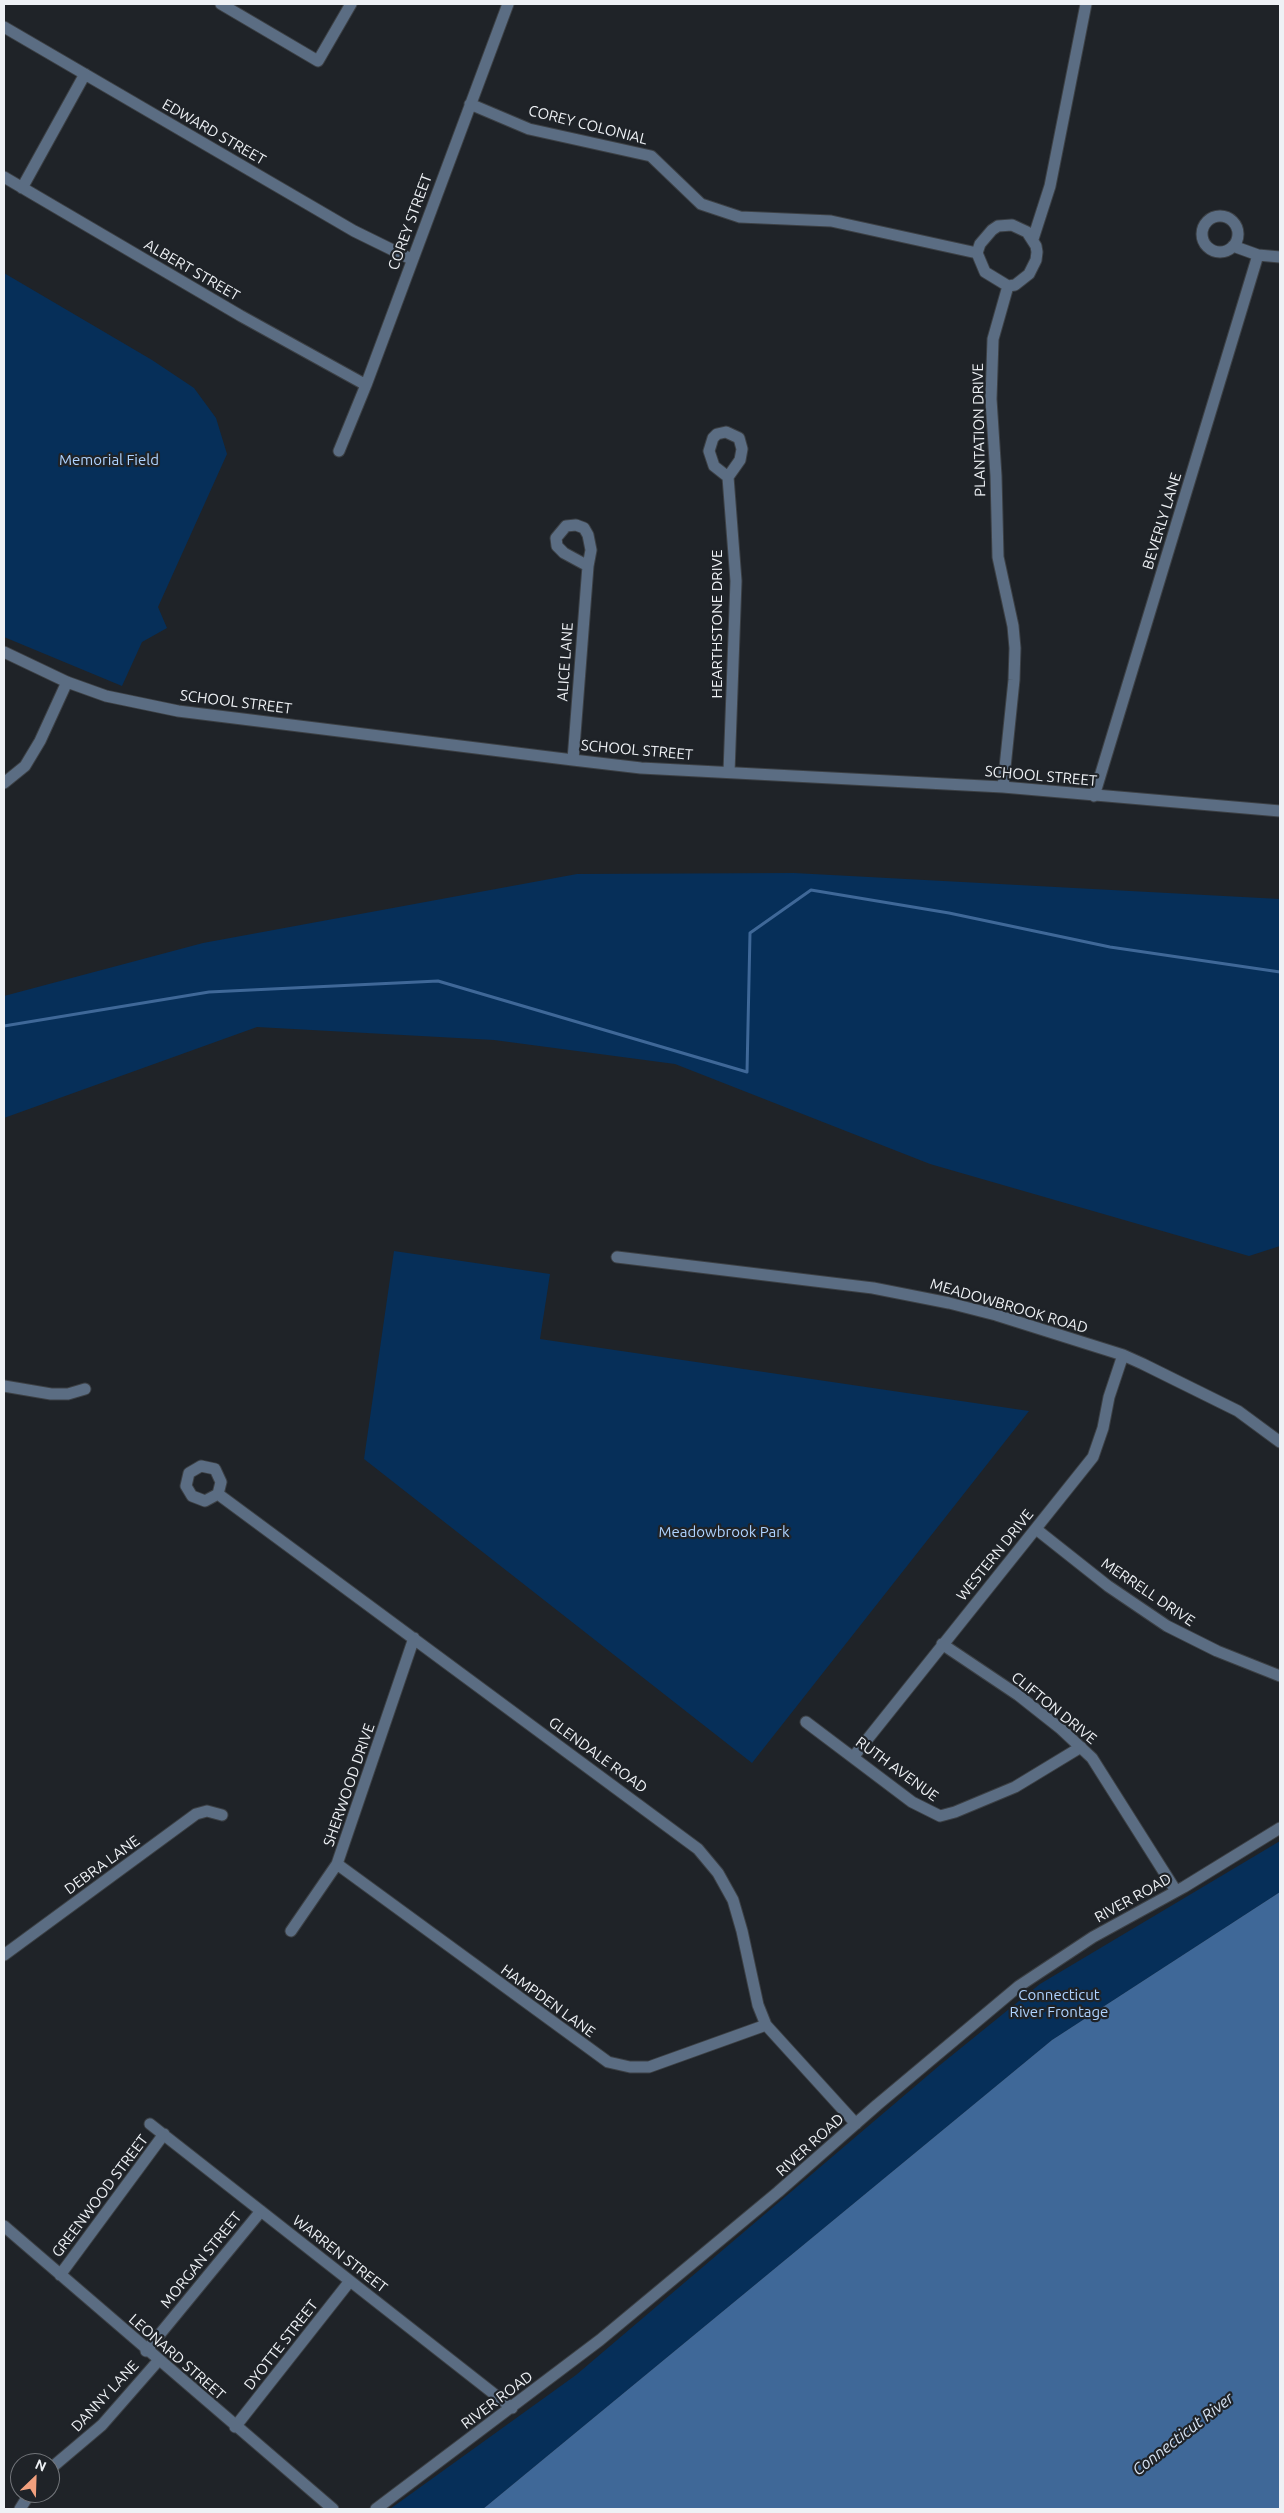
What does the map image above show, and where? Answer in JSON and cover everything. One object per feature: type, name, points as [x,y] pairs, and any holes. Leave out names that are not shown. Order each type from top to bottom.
[{"type":"street","points":[[221,4],[318,61],[351,4]]},
{"type":"street","name":"COREY STREET","points":[[339,451],[366,385],[508,4]]},
{"type":"street","points":[[1033,239],[1050,186],[1086,4]]},
{"type":"street","name":"EDWARD STREET","points":[[4,27],[354,231],[411,260]]},
{"type":"street","points":[[22,188],[85,74]]},
{"type":"street","name":"COREY COLONIAL","points":[[470,104],[529,128],[650,156],[700,204],[740,217],[831,221],[977,253]]},
{"type":"street","name":"ALBERT STREET","points":[[4,177],[241,316],[366,385]]},
{"type":"street","points":[[998,226],[1019,227],[1033,239],[1037,252],[1033,268],[1015,285],[1008,286],[985,272],[977,253],[986,237],[998,226]]},
{"type":"street","points":[[1233,246],[1258,255],[1280,257]]},
{"type":"street","name":"BEVERLY LANE","points":[[1094,796],[1258,255]]},
{"type":"street","name":"PLANTATION DRIVE","points":[[1003,787],[1015,648],[1013,626],[998,557],[996,476],[991,399],[993,339],[1008,286]]},
{"type":"street","name":"HEARTHSTONE DRIVE","points":[[728,477],[736,581],[729,772]]},
{"type":"street","name":"ALICE LANE","points":[[572,760],[588,566]]},
{"type":"street","name":"SCHOOL STREET","points":[[4,652],[67,682],[106,696],[178,710],[572,760],[641,768],[1003,787],[1280,811]]},
{"type":"street","points":[[4,783],[25,766],[67,682]]},
{"type":"street","name":"MEADOWBROOK ROAD","points":[[617,1257],[814,1280],[918,1296],[996,1315],[1123,1355],[1238,1411],[1280,1442]]},
{"type":"street","name":"WESTERN DRIVE","points":[[854,1756],[1093,1457],[1103,1428],[1109,1397],[1123,1355]]},
{"type":"street","points":[[4,1386],[51,1394],[68,1394],[84,1389]]},
{"type":"street","name":"GLENDALE ROAD","points":[[218,1494],[674,1830],[709,1861],[732,1900],[742,1931],[758,2005],[766,2025],[856,2124]]},
{"type":"street","name":"MERRELL DRIVE","points":[[1036,1529],[1108,1586],[1167,1626],[1211,1649],[1280,1676]]},
{"type":"street","name":"SHERWOOD DRIVE","points":[[291,1931],[337,1864],[414,1638]]},
{"type":"street","name":"CLIFTON DRIVE","points":[[942,1644],[1018,1695],[1081,1747],[1103,1774],[1123,1810],[1176,1891]]},
{"type":"street","name":"RUTH AVENUE","points":[[806,1722],[854,1756],[912,1802],[940,1816],[955,1812],[1015,1787],[1081,1747]]},
{"type":"street","name":"DEBRA LANE","points":[[4,1955],[196,1814],[206,1812],[222,1815]]},
{"type":"street","name":"RIVER ROAD","points":[[376,2509],[600,2340],[778,2192],[1024,1982],[1087,1940],[1176,1891],[1280,1828]]},
{"type":"street","name":"HAMPDEN LANE","points":[[337,1864],[608,2062],[630,2067],[649,2067],[766,2025]]},
{"type":"street","name":"WARREN STREET","points":[[150,2124],[512,2408]]},
{"type":"street","name":"GREENWOOD STREET","points":[[60,2274],[164,2134]]},
{"type":"street","name":"MORGAN STREET","points":[[146,2351],[261,2211]]},
{"type":"street","name":"LEONARD STREET","points":[[4,2226],[146,2351],[333,2509]]},
{"type":"street","name":"DYOTTE STREET","points":[[236,2427],[350,2281]]},
{"type":"street","name":"DANNY LANE","points":[[60,2461],[102,2425],[158,2361]]},
{"type":"green space","name":"Memorial Field","points":[[4,273],[152,360],[194,388],[216,418],[227,454],[158,607],[167,628],[142,642],[122,686],[4,637]]},
{"type":"green space","points":[[794,873],[1280,899],[1280,1246],[1249,1256],[930,1164],[675,1064],[494,1040],[257,1027],[4,1118],[4,996],[203,943],[577,874]]},
{"type":"green space","name":"Meadowbrook Park","points":[[394,1251],[550,1274],[540,1339],[1029,1411],[752,1763],[364,1459]]},
{"type":"green space","name":"Connecticut River Frontage","points":[[1280,1841],[1280,1892],[1052,2040],[483,2509],[390,2509],[576,2375],[940,2065],[1040,1984]]},
{"type":"water","name":"Connecticut River","points":[[1280,1892],[1280,2509],[483,2509],[1052,2040]]},
{"type":"waterway","points":[[4,1026],[209,992],[438,981],[747,1072],[750,933],[811,890],[949,913],[1110,947],[1280,972]]}]
